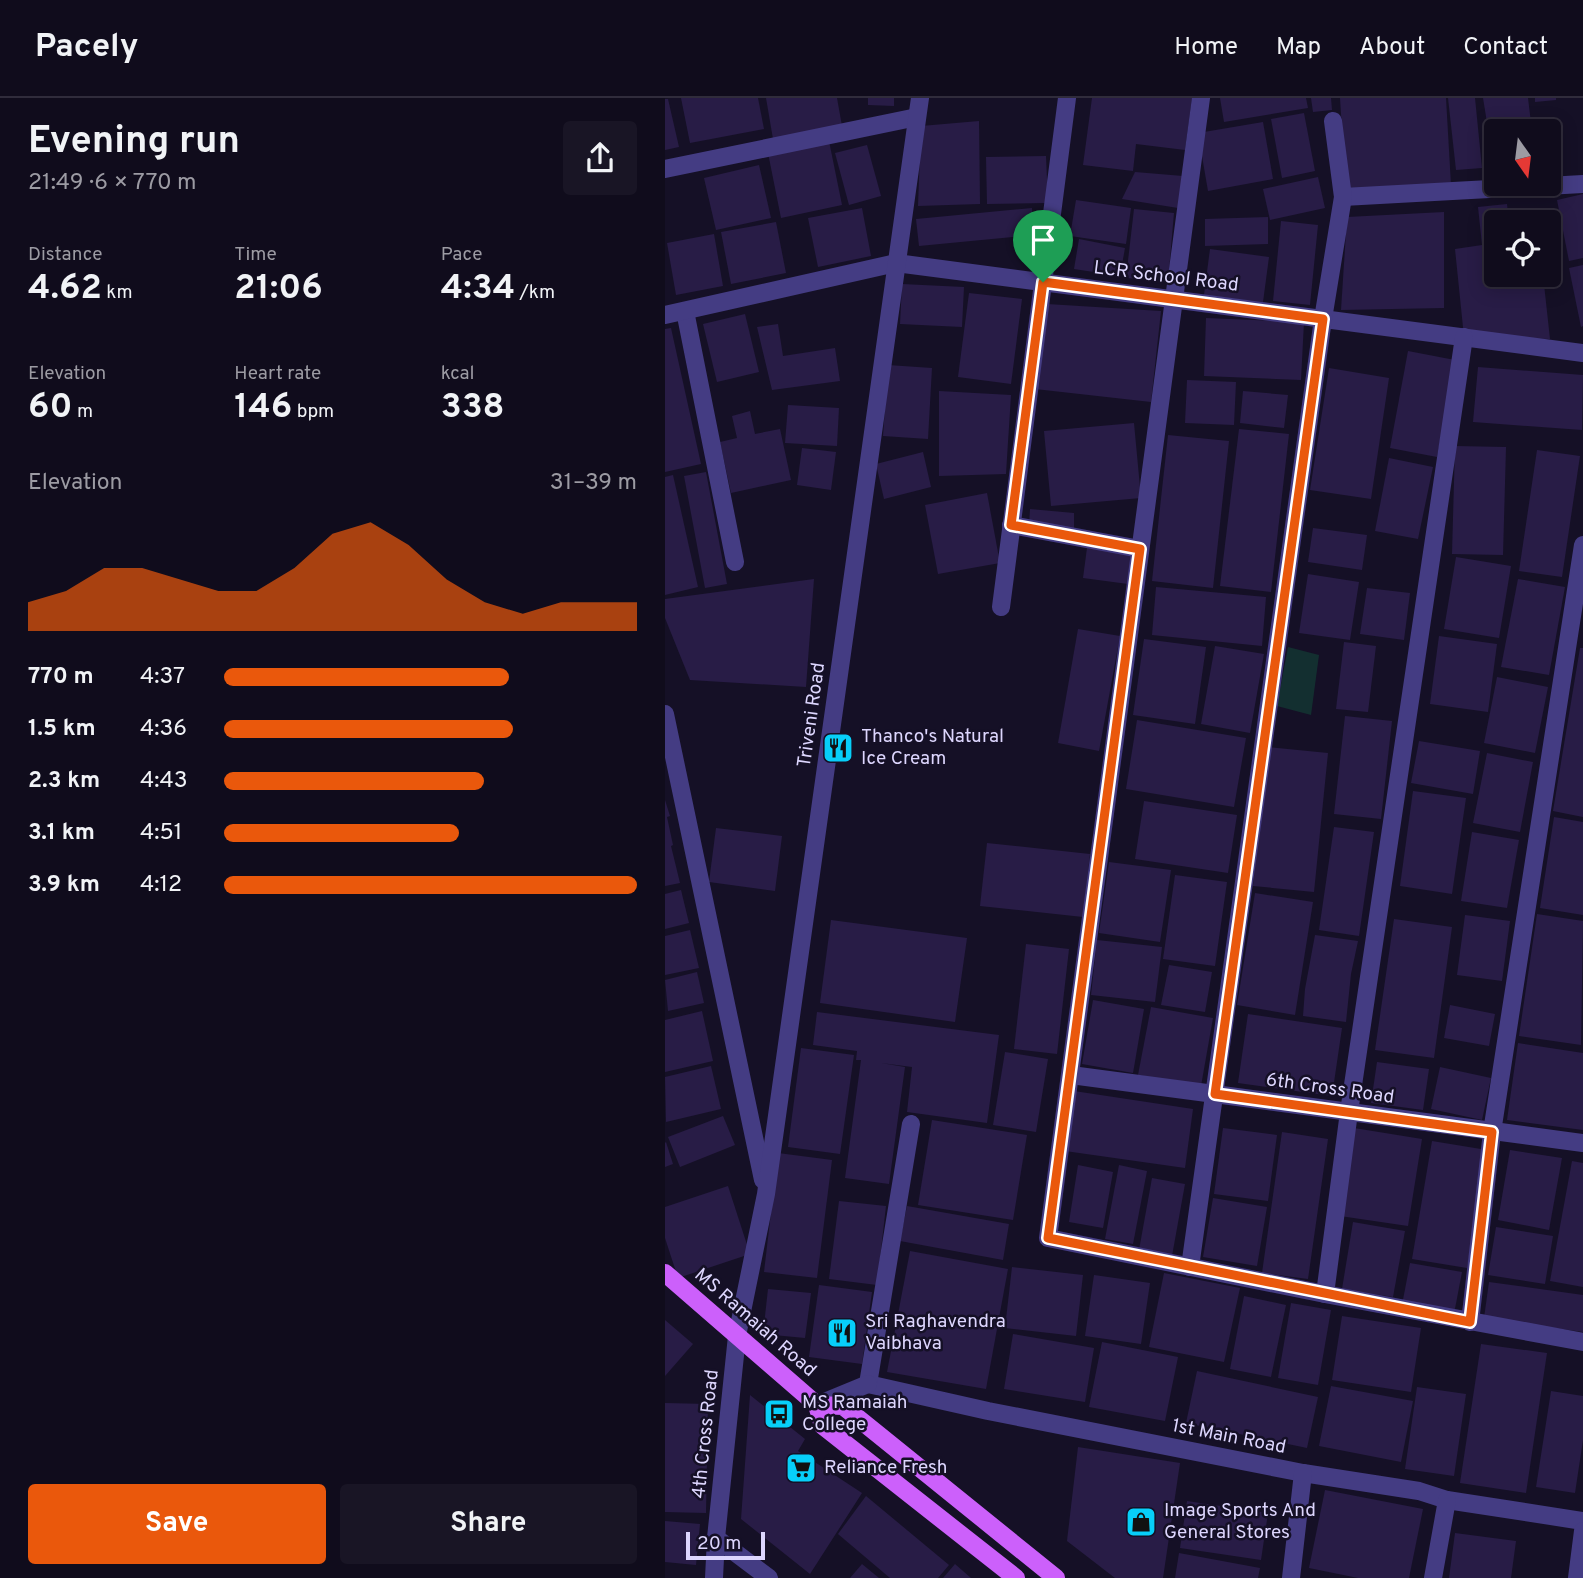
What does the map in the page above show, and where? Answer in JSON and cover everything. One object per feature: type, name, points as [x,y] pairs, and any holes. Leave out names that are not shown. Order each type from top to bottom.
[{"type":"main road","name":"MS Ramaiah Road","points":[[665,1273],[817,1405],[823,1426],[1016,1578]]},
{"type":"main road","name":"MS Ramaiah Road","points":[[817,1405],[843,1406],[1056,1578]]},
{"type":"street","name":"Triveni Road","points":[[737,1336],[766,1194],[920,98]]},
{"type":"street","points":[[1001,607],[1067,98]]},
{"type":"street","points":[[1201,98],[1048,1238],[1325,1294],[1583,1342]]},
{"type":"street","points":[[665,169],[917,117]]},
{"type":"street","points":[[1190,1267],[1323,319],[1343,197],[1333,121]]},
{"type":"street","points":[[1343,197],[1583,184]]},
{"type":"street","name":"LCR School Road","points":[[665,315],[897,263],[1583,353]]},
{"type":"street","points":[[685,311],[735,562]]},
{"type":"street","points":[[1325,1294],[1349,1112],[1464,337]]},
{"type":"street","points":[[1011,525],[1140,549]]},
{"type":"street","points":[[1470,1322],[1492,1132],[1583,545]]},
{"type":"street","points":[[665,714],[766,1194]]},
{"type":"street","name":"6th Cross Road","points":[[1071,1075],[1583,1143]]},
{"type":"street","points":[[817,1405],[868,1384],[911,1124]]},
{"type":"street","name":"4th Cross Road","points":[[714,1578],[737,1336]]},
{"type":"street","name":"1st Main Road","points":[[868,1384],[988,1411],[1303,1473],[1419,1491],[1447,1500],[1583,1521]]},
{"type":"street","points":[[1291,1578],[1303,1473]]},
{"type":"street","points":[[1433,1578],[1447,1500]]},
{"type":"street","points":[[1577,1578],[1583,1531]]},
{"type":"street","points":[[716,1538],[769,1578]]},
{"type":"green space","points":[[1288,647],[1319,655],[1311,715],[1277,706]]},
{"type":"building","points":[[681,98],[758,98],[764,129],[690,143]]},
{"type":"building","points":[[766,98],[837,98],[842,126],[773,139]]},
{"type":"building","points":[[868,98],[894,98],[894,106],[868,105]]},
{"type":"building","points":[[1092,98],[1192,98],[1185,150],[1136,144],[1133,171],[1083,165]]},
{"type":"building","points":[[1220,98],[1306,98],[1308,108],[1224,122]]},
{"type":"building","points":[[1311,98],[1331,98],[1332,110],[1313,112]]},
{"type":"building","points":[[1340,98],[1446,98],[1451,185],[1346,192]]},
{"type":"building","points":[[1448,98],[1475,98],[1482,168],[1456,170]]},
{"type":"building","points":[[1483,98],[1528,98],[1531,119],[1486,119]]},
{"type":"building","points":[[1535,98],[1556,98],[1556,100],[1535,102]]},
{"type":"building","points":[[665,99],[668,99],[679,147],[665,150]]},
{"type":"building","points":[[1304,113],[1315,171],[1282,178],[1271,119]]},
{"type":"building","points":[[979,121],[980,204],[918,206],[921,126]]},
{"type":"building","points":[[1263,122],[1273,179],[1208,191],[1198,133]]},
{"type":"building","points":[[829,141],[842,205],[781,218],[768,153]]},
{"type":"building","points":[[867,145],[881,196],[849,205],[835,153]]},
{"type":"building","points":[[1046,156],[1048,203],[987,204],[986,157]]},
{"type":"building","points":[[759,165],[771,218],[716,230],[704,178]]},
{"type":"building","points":[[1135,172],[1183,176],[1178,208],[1122,199]]},
{"type":"building","points":[[1318,177],[1325,208],[1270,220],[1263,189]]},
{"type":"building","points":[[1583,194],[1583,258],[1569,261],[1557,200]]},
{"type":"building","points":[[1076,200],[1131,208],[1126,244],[1070,236]]},
{"type":"building","points":[[1507,204],[1508,210],[1484,210],[1484,287],[1544,287],[1550,339],[1464,337],[1455,249],[1482,245],[1478,207]]},
{"type":"building","points":[[862,208],[871,256],[818,267],[808,218]]},
{"type":"building","points":[[1032,208],[1034,235],[919,246],[916,219]]},
{"type":"building","points":[[1134,209],[1174,213],[1168,282],[1126,278]]},
{"type":"building","points":[[1444,212],[1444,308],[1341,310],[1347,217]]},
{"type":"building","points":[[1268,217],[1268,244],[1205,246],[1205,219]]},
{"type":"building","points":[[1281,221],[1318,225],[1310,305],[1273,301]]},
{"type":"building","points":[[776,222],[786,273],[731,284],[721,232]]},
{"type":"building","points":[[714,234],[723,286],[676,295],[667,243]]},
{"type":"building","points":[[1079,239],[1125,248],[1120,276],[1074,269]]},
{"type":"building","points":[[1210,249],[1269,257],[1263,302],[1204,295]]},
{"type":"building","points":[[1583,265],[1583,326],[1581,327],[1569,268]]},
{"type":"building","points":[[902,284],[964,287],[962,327],[900,324]]},
{"type":"building","points":[[969,293],[1022,299],[1011,384],[958,377]]},
{"type":"building","points":[[1047,304],[1161,311],[1151,402],[1035,389]]},
{"type":"building","points":[[745,314],[759,372],[717,382],[703,324]]},
{"type":"building","points":[[1206,318],[1304,322],[1301,380],[1204,376]]},
{"type":"building","points":[[778,324],[783,356],[835,348],[840,381],[772,390],[757,327]]},
{"type":"building","points":[[671,328],[701,464],[665,472],[665,329]]},
{"type":"building","points":[[1408,351],[1455,360],[1437,457],[1390,448]]},
{"type":"building","points":[[888,365],[932,368],[928,439],[883,436]]},
{"type":"building","points":[[1478,367],[1583,375],[1582,430],[1473,422]]},
{"type":"building","points":[[1329,368],[1389,378],[1371,499],[1310,490]]},
{"type":"building","points":[[1187,380],[1236,382],[1234,425],[1185,423]]},
{"type":"building","points":[[939,391],[1011,395],[1006,474],[939,476]]},
{"type":"building","points":[[1243,391],[1288,395],[1284,428],[1240,423]]},
{"type":"building","points":[[788,405],[839,408],[837,446],[785,443]]},
{"type":"building","points":[[750,411],[755,434],[780,429],[791,480],[731,493],[720,442],[737,438],[732,416]]},
{"type":"building","points":[[1134,423],[1141,498],[1051,506],[1044,431]]},
{"type":"building","points":[[1239,429],[1289,434],[1271,592],[1220,586]]},
{"type":"building","points":[[1168,435],[1229,441],[1213,588],[1152,581]]},
{"type":"building","points":[[1455,446],[1506,447],[1503,555],[1452,554]]},
{"type":"building","points":[[802,448],[836,452],[831,490],[797,485]]},
{"type":"building","points":[[1537,450],[1580,456],[1562,577],[1519,571]]},
{"type":"building","points":[[923,452],[931,487],[884,499],[876,464]]},
{"type":"building","points":[[1389,458],[1433,467],[1418,539],[1375,531]]},
{"type":"building","points":[[706,472],[727,584],[705,588],[684,476]]},
{"type":"building","points":[[673,475],[698,587],[665,595],[665,477]]},
{"type":"building","points":[[987,493],[1000,563],[938,574],[925,505]]},
{"type":"building","points":[[1030,509],[1074,513],[1074,529],[1029,526]]},
{"type":"building","points":[[1313,528],[1367,535],[1362,570],[1308,562]]},
{"type":"building","points":[[1087,548],[1132,553],[1128,584],[1083,578]]},
{"type":"building","points":[[1456,557],[1511,566],[1499,638],[1444,629]]},
{"type":"building","points":[[1308,574],[1359,582],[1350,640],[1299,633]]},
{"type":"building","points":[[814,579],[806,687],[690,680],[665,618],[665,599]]},
{"type":"building","points":[[1518,579],[1565,587],[1549,675],[1501,667]]},
{"type":"building","points":[[1156,587],[1266,597],[1262,646],[1152,635]]},
{"type":"building","points":[[1367,588],[1410,593],[1404,640],[1360,634]]},
{"type":"building","points":[[1078,629],[1120,636],[1099,751],[1058,743]]},
{"type":"building","points":[[1439,636],[1497,644],[1488,712],[1430,704]]},
{"type":"building","points":[[1144,639],[1206,647],[1195,724],[1133,715]]},
{"type":"building","points":[[1344,642],[1376,646],[1368,712],[1336,709]]},
{"type":"building","points":[[1215,646],[1264,654],[1250,733],[1201,724]]},
{"type":"building","points":[[1580,648],[1583,648],[1583,817],[1553,811]]},
{"type":"building","points":[[1497,677],[1548,687],[1535,753],[1484,743]]},
{"type":"building","points":[[1345,716],[1392,721],[1381,819],[1334,814]]},
{"type":"building","points":[[1137,720],[1246,738],[1234,807],[1126,789]]},
{"type":"building","points":[[1419,741],[1480,751],[1473,794],[1411,783]]},
{"type":"building","points":[[1267,747],[1328,753],[1314,892],[1253,886]]},
{"type":"building","points":[[1487,753],[1533,762],[1520,832],[1473,823]]},
{"type":"building","points":[[1413,791],[1466,798],[1452,894],[1400,886]]},
{"type":"building","points":[[665,800],[670,816],[667,817],[673,845],[671,846],[680,883],[665,886]]},
{"type":"building","points":[[1144,801],[1237,815],[1228,873],[1135,859]]},
{"type":"building","points":[[1554,817],[1583,822],[1583,915],[1540,908]]},
{"type":"building","points":[[1334,827],[1374,832],[1359,936],[1319,930]]},
{"type":"building","points":[[716,828],[782,836],[775,891],[709,882]]},
{"type":"building","points":[[1472,832],[1519,840],[1507,908],[1461,901]]},
{"type":"building","points":[[987,843],[1090,854],[1083,917],[980,906]]},
{"type":"building","points":[[1109,862],[1171,870],[1160,942],[1099,933]]},
{"type":"building","points":[[1175,875],[1227,882],[1215,966],[1163,959]]},
{"type":"building","points":[[681,890],[689,923],[665,929],[665,894]]},
{"type":"building","points":[[1255,893],[1313,902],[1295,1015],[1237,1005]]},
{"type":"building","points":[[1537,914],[1583,921],[1581,1045],[1519,1036]]},
{"type":"building","points":[[1465,915],[1510,921],[1502,981],[1457,975]]},
{"type":"building","points":[[1394,919],[1452,927],[1434,1058],[1375,1050]]},
{"type":"building","points":[[831,920],[967,938],[955,1022],[820,1003]]},
{"type":"building","points":[[690,930],[699,968],[665,975],[665,936]]},
{"type":"building","points":[[1315,935],[1358,941],[1346,1022],[1303,1016]]},
{"type":"building","points":[[1097,940],[1162,947],[1155,1002],[1091,995]]},
{"type":"building","points":[[1026,944],[1069,949],[1057,1054],[1014,1049]]},
{"type":"building","points":[[1169,965],[1212,972],[1205,1012],[1161,1005]]},
{"type":"building","points":[[697,972],[704,1003],[668,1011],[665,980]]},
{"type":"building","points":[[1093,1000],[1144,1009],[1133,1073],[1082,1064]]},
{"type":"building","points":[[1450,1005],[1495,1014],[1489,1046],[1444,1038]]},
{"type":"building","points":[[1151,1007],[1213,1018],[1201,1086],[1138,1075]]},
{"type":"building","points":[[702,1011],[713,1061],[665,1072],[665,1020]]},
{"type":"building","points":[[817,1012],[999,1035],[987,1123],[907,1112],[912,1067],[881,1063],[905,1067],[889,1184],[845,1178],[861,1060],[856,1060],[857,1051],[813,1045]]},
{"type":"building","points":[[1248,1014],[1342,1028],[1332,1096],[1238,1083]]},
{"type":"building","points":[[1518,1043],[1583,1053],[1583,1130],[1507,1120]]},
{"type":"building","points":[[801,1048],[854,1055],[840,1154],[788,1147]]},
{"type":"building","points":[[1005,1052],[1048,1059],[1036,1132],[993,1125]]},
{"type":"building","points":[[1377,1062],[1429,1069],[1423,1110],[1371,1103]]},
{"type":"building","points":[[711,1066],[721,1109],[666,1122],[665,1077]]},
{"type":"building","points":[[1440,1067],[1491,1078],[1482,1120],[1431,1109]]},
{"type":"building","points":[[1074,1091],[1193,1109],[1185,1168],[1065,1151]]},
{"type":"building","points":[[723,1116],[735,1145],[680,1167],[668,1137]]},
{"type":"building","points":[[932,1120],[1027,1135],[1013,1220],[918,1205]]},
{"type":"building","points":[[1223,1128],[1277,1135],[1268,1201],[1214,1194]]},
{"type":"building","points":[[1354,1128],[1422,1139],[1408,1226],[1340,1216]]},
{"type":"building","points":[[1282,1132],[1328,1139],[1308,1279],[1262,1273]]},
{"type":"building","points":[[1432,1141],[1487,1150],[1467,1268],[1412,1259]]},
{"type":"building","points":[[665,1143],[673,1164],[665,1167]]},
{"type":"building","points":[[1510,1150],[1562,1158],[1549,1230],[1498,1220]]},
{"type":"building","points":[[778,1153],[832,1160],[817,1278],[764,1272]]},
{"type":"building","points":[[1572,1161],[1583,1163],[1583,1287],[1550,1281]]},
{"type":"building","points":[[1078,1165],[1113,1172],[1103,1228],[1069,1222]]},
{"type":"building","points":[[1119,1165],[1147,1171],[1133,1244],[1105,1239]]},
{"type":"building","points":[[1152,1178],[1185,1184],[1172,1256],[1139,1250]]},
{"type":"building","points":[[728,1186],[750,1254],[678,1278],[665,1238],[665,1207]]},
{"type":"building","points":[[1213,1198],[1267,1207],[1257,1266],[1203,1257]]},
{"type":"building","points":[[839,1201],[886,1206],[877,1285],[829,1279]]},
{"type":"building","points":[[907,1206],[1009,1224],[1003,1260],[900,1241]]},
{"type":"building","points":[[1353,1222],[1405,1231],[1393,1297],[1342,1289]]},
{"type":"building","points":[[1496,1227],[1553,1236],[1545,1284],[1488,1275]]},
{"type":"building","points":[[910,1251],[1008,1269],[986,1389],[887,1372]]},
{"type":"building","points":[[1410,1263],[1462,1272],[1454,1314],[1402,1305]]},
{"type":"building","points":[[1012,1267],[1083,1275],[1076,1336],[1005,1328]]},
{"type":"building","points":[[1164,1273],[1240,1288],[1224,1362],[1149,1347]]},
{"type":"building","points":[[1094,1275],[1150,1283],[1141,1344],[1085,1336]]},
{"type":"building","points":[[1489,1282],[1583,1295],[1583,1332],[1484,1318]]},
{"type":"building","points":[[819,1285],[872,1292],[862,1364],[809,1357]]},
{"type":"building","points":[[768,1289],[811,1293],[805,1338],[763,1334]]},
{"type":"building","points":[[1244,1296],[1286,1305],[1271,1377],[1230,1369]]},
{"type":"building","points":[[1291,1303],[1331,1310],[1318,1385],[1278,1378]]},
{"type":"building","points":[[1342,1316],[1421,1328],[1411,1392],[1332,1380]]},
{"type":"building","points":[[665,1320],[693,1344],[665,1376]]},
{"type":"building","points":[[1013,1334],[1094,1348],[1085,1402],[1004,1389]]},
{"type":"building","points":[[1102,1342],[1178,1357],[1165,1421],[1089,1407]]},
{"type":"building","points":[[1481,1344],[1547,1353],[1526,1493],[1460,1483]]},
{"type":"building","points":[[1197,1371],[1318,1397],[1307,1448],[1186,1423]]},
{"type":"building","points":[[1331,1386],[1413,1401],[1401,1462],[1319,1446]]},
{"type":"building","points":[[1417,1387],[1466,1394],[1454,1476],[1405,1469]]},
{"type":"building","points":[[1551,1391],[1583,1396],[1583,1440],[1575,1493],[1536,1487]]},
{"type":"building","points":[[750,1395],[805,1439],[798,1451],[862,1493],[810,1574],[741,1519]]},
{"type":"building","points":[[665,1403],[708,1404],[706,1513],[665,1512]]},
{"type":"building","points":[[1078,1447],[1180,1463],[1163,1578],[1115,1578],[1067,1541]]},
{"type":"building","points":[[1325,1490],[1423,1509],[1409,1578],[1358,1578],[1309,1568]]},
{"type":"building","points":[[866,1496],[949,1565],[938,1578],[890,1578],[838,1534]]},
{"type":"building","points":[[1187,1501],[1268,1513],[1261,1560],[1180,1548]]},
{"type":"building","points":[[665,1521],[700,1524],[696,1565],[665,1562]]},
{"type":"building","points":[[1455,1533],[1516,1541],[1511,1578],[1449,1578]]},
{"type":"building","points":[[1179,1553],[1260,1568],[1258,1578],[1175,1578]]},
{"type":"building","points":[[862,1564],[879,1578],[850,1578]]},
{"type":"building","points":[[955,1564],[971,1578],[943,1578]]},
{"type":"place","name":"Thanco's Natural Ice Cream","points":[[838,748]]},
{"type":"place","name":"Sri Raghavendra Vaibhava","points":[[842,1333]]},
{"type":"place","name":"MS Ramaiah College","points":[[779,1414]]},
{"type":"place","name":"Reliance Fresh","points":[[801,1468]]},
{"type":"place","name":"Image Sports And General Stores","points":[[1141,1522]]},
{"type":"route","points":[[1043,282],[1323,319],[1215,1094],[1492,1132],[1470,1322],[1048,1238],[1140,549],[1011,525],[1043,282]]}]
